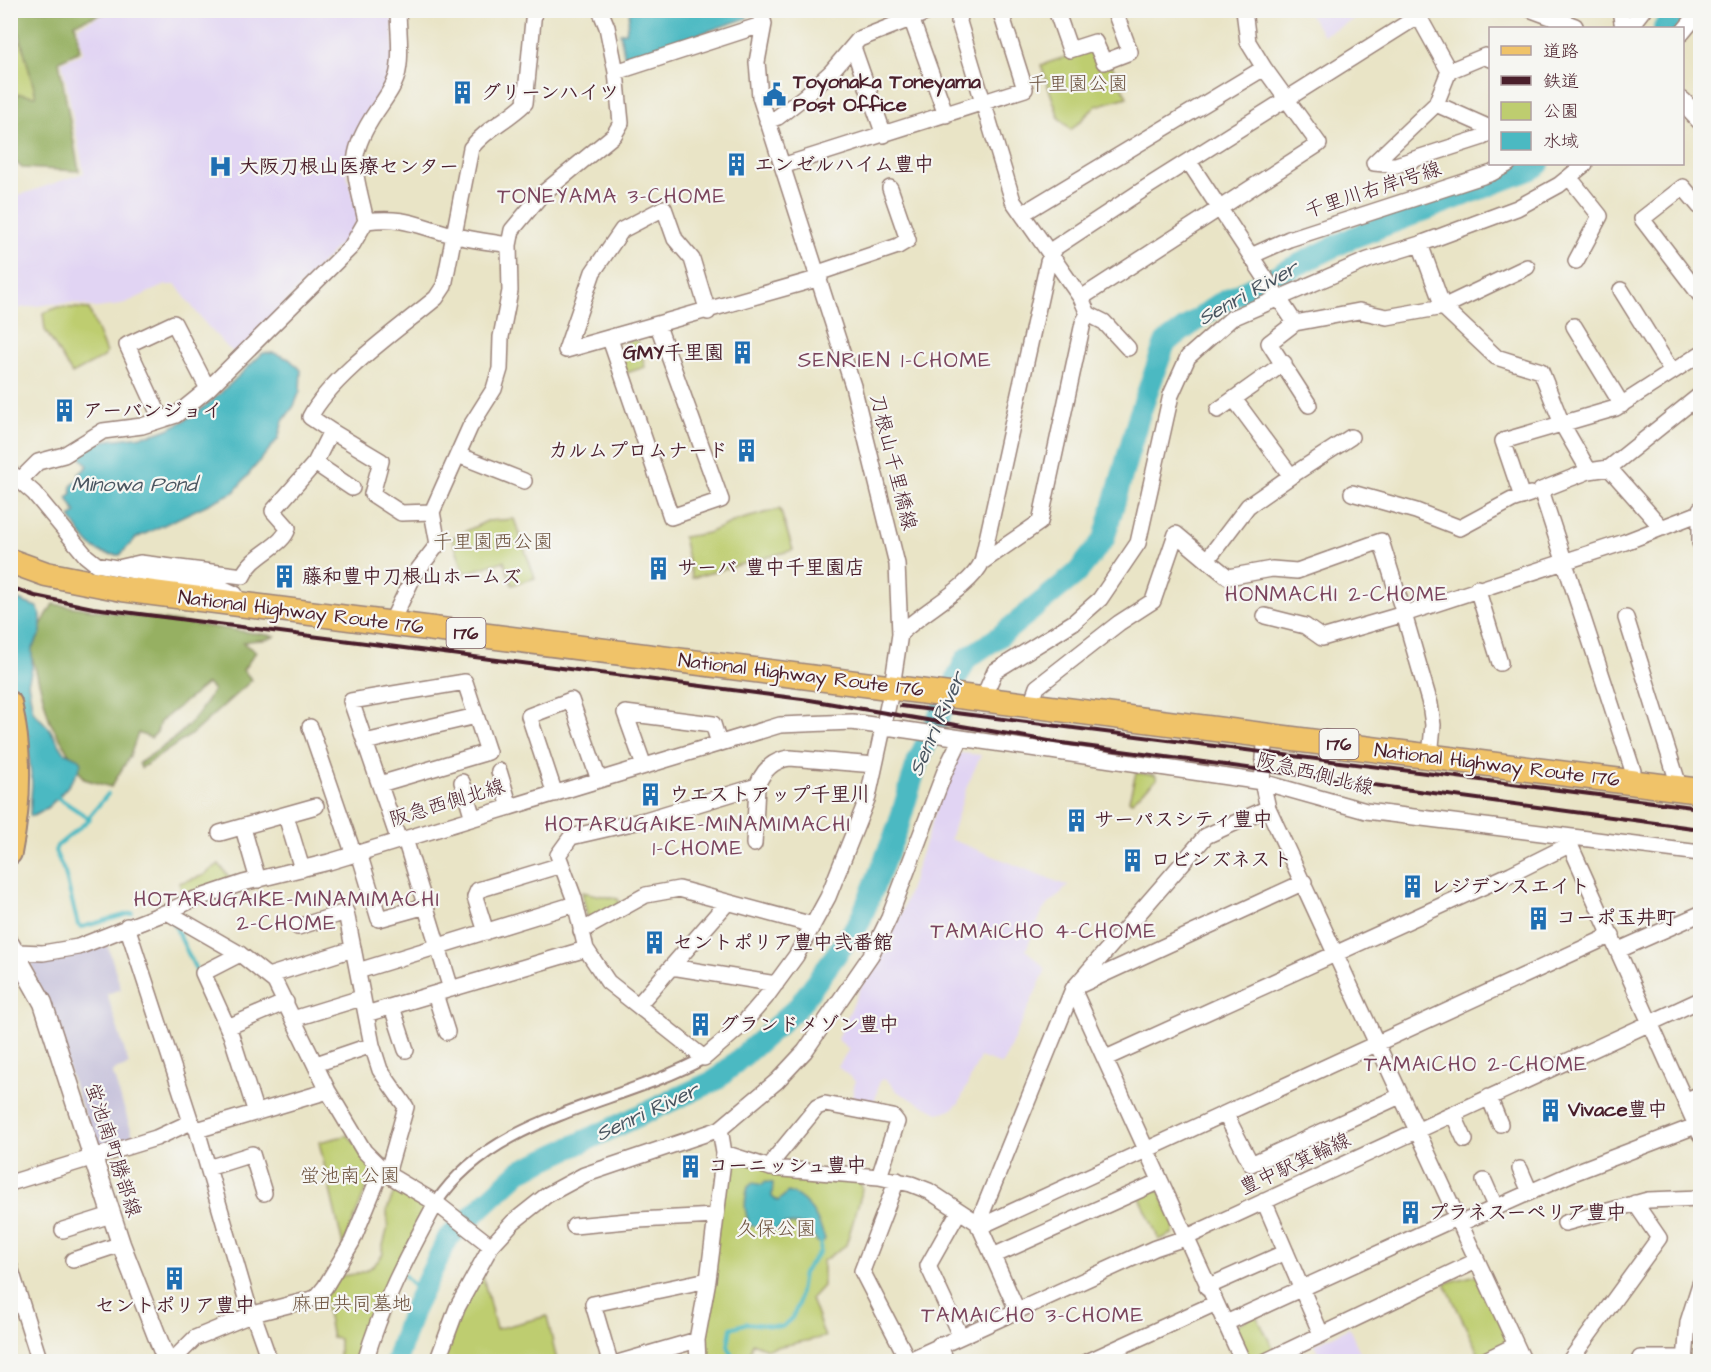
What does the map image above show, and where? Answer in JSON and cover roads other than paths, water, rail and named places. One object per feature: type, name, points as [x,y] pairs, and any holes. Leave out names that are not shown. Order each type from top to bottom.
[{"type":"highway","name":"National Highway Route 176","points":[[10,561],[77,581],[240,604],[1690,790]]},
{"type":"main road","points":[[10,704],[17,740],[18,796],[10,853]]},
{"type":"street","points":[[240,604],[235,594],[220,587],[96,564],[86,556],[16,475],[38,462],[64,456],[103,431],[142,426],[176,415],[208,389],[351,247],[366,221],[354,163],[356,145],[389,93],[398,71],[398,10]]},
{"type":"street","points":[[432,512],[401,513],[372,494],[381,461],[310,417],[319,401],[367,355],[436,298],[444,286],[471,148],[484,132],[516,112],[525,103],[534,10]]},
{"type":"street","points":[[391,623],[414,574],[438,544],[432,512],[470,427],[494,389],[500,369],[501,338],[510,291],[508,245],[512,230],[542,194],[614,135],[621,123],[616,72],[608,27],[600,10]]},
{"type":"street","points":[[767,121],[778,117],[805,96],[859,39],[933,10]]},
{"type":"street","points":[[962,10],[959,22],[1013,201],[1052,254],[1081,298],[1088,314],[1104,322],[1128,348]]},
{"type":"street","points":[[782,166],[1025,89],[1000,10]]},
{"type":"street","points":[[1056,10],[1070,50],[1095,42],[1104,62],[1130,52],[1116,11]]},
{"type":"street","points":[[1081,298],[1319,144],[1248,42],[1244,10]]},
{"type":"street","points":[[1532,10],[1570,23]]},
{"type":"street","points":[[1620,10],[1623,27]]},
{"type":"street","points":[[1630,27],[1642,10]]},
{"type":"street","points":[[1684,32],[1701,11]]},
{"type":"street","points":[[900,634],[915,619],[964,584],[978,570],[982,562],[1052,254],[1056,247],[1423,14],[1449,71]]},
{"type":"street","points":[[616,72],[762,17]]},
{"type":"street","name":"刀根山千里橋線","points":[[704,1058],[741,1026],[776,984],[813,925],[849,849],[868,797],[892,687],[900,634],[897,564],[853,386],[760,98],[757,62],[762,17]]},
{"type":"street","points":[[911,18],[946,115]]},
{"type":"street","points":[[852,47],[884,135]]},
{"type":"street","points":[[1489,58],[1485,56],[1449,71],[1436,104],[1374,163],[1396,165],[1483,137],[1489,132]]},
{"type":"street","points":[[1022,214],[1264,68]]},
{"type":"street","points":[[1684,101],[1701,120]]},
{"type":"street","points":[[1436,104],[1489,129]]},
{"type":"street","points":[[1189,162],[1295,323]]},
{"type":"street","name":"千里川右岸1号線","points":[[1251,256],[1289,239],[1492,173],[1506,165]]},
{"type":"street","points":[[980,698],[995,671],[1074,622],[1100,599],[1138,543],[1172,395],[1188,357],[1232,318],[1278,296],[1368,260],[1420,244],[1517,208],[1569,177],[1584,165]]},
{"type":"street","points":[[1569,177],[1600,216],[1576,261]]},
{"type":"street","points":[[1701,207],[1683,187],[1642,219],[1701,295]]},
{"type":"street","points":[[708,312],[692,259],[675,239],[664,208],[622,230],[593,272],[566,350],[708,312],[819,276],[898,246],[908,240],[890,188]]},
{"type":"street","points":[[366,221],[392,218],[406,220],[454,236],[508,245]]},
{"type":"street","points":[[1420,244],[1443,307],[1496,357],[1541,371],[1562,424],[1589,471]]},
{"type":"street","points":[[1309,405],[1269,343],[1295,323],[1359,311],[1387,317],[1443,307],[1527,267]]},
{"type":"street","points":[[1621,290],[1672,372]]},
{"type":"street","points":[[982,562],[1040,522],[1083,323],[1088,314]]},
{"type":"street","points":[[161,419],[127,345],[174,323],[208,389]]},
{"type":"street","points":[[610,339],[671,517],[721,500],[658,326]]},
{"type":"street","points":[[1574,326],[1622,405]]},
{"type":"street","points":[[1522,497],[1503,441],[1622,405],[1701,354]]},
{"type":"street","points":[[1218,410],[1284,363]]},
{"type":"street","points":[[1352,493],[1416,511],[1460,528],[1522,497],[1589,471],[1609,468],[1701,395]]},
{"type":"street","points":[[1233,399],[1291,476]]},
{"type":"street","points":[[118,568],[140,563],[243,576],[248,564],[286,536],[288,528],[273,511],[315,463],[331,431]]},
{"type":"street","points":[[1207,560],[1248,506],[1351,437]]},
{"type":"street","points":[[458,455],[524,481]]},
{"type":"street","points":[[315,463],[352,488]]},
{"type":"street","points":[[1609,468],[1662,528]]},
{"type":"street","points":[[1541,490],[1566,560],[1633,771],[1633,782]]},
{"type":"street","points":[[1701,508],[1701,543]]},
{"type":"street","points":[[1265,616],[1305,626],[1322,638],[1404,614],[1662,528],[1700,513]]},
{"type":"street","points":[[1031,704],[1037,687],[1119,623],[1153,601],[1176,534],[1228,577],[1272,569],[1297,571],[1381,541],[1430,704],[1434,725],[1430,757]]},
{"type":"street","points":[[1478,588],[1500,663]]},
{"type":"street","points":[[1626,618],[1690,790]]},
{"type":"street","points":[[380,784],[488,752],[465,682],[351,701],[380,784],[426,906],[452,989]]},
{"type":"street","points":[[555,794],[530,716],[572,700],[599,780]]},
{"type":"street","points":[[644,766],[625,713],[713,724],[719,743]]},
{"type":"street","points":[[365,742],[476,716]]},
{"type":"street","name":"阪急西側北線","points":[[14,948],[65,950],[167,912],[192,900],[357,854],[780,725],[852,722],[1262,782],[1366,812],[1701,854]]},
{"type":"street","points":[[310,727],[380,920],[426,906]]},
{"type":"street","points":[[1266,734],[1262,782],[1268,808],[1524,1362]]},
{"type":"street","points":[[437,1362],[457,1308],[491,1246],[513,1222],[547,1195],[584,1175],[720,1129],[777,1081],[805,1051],[871,955],[898,897],[958,738]]},
{"type":"street","points":[[754,844],[757,786],[762,774],[777,759],[875,765]]},
{"type":"street","points":[[499,771],[510,807]]},
{"type":"street","points":[[462,782],[473,818]]},
{"type":"street","points":[[365,1362],[373,1333],[399,1270],[436,1203],[457,1176],[492,1149],[565,1112],[660,1080],[704,1058],[639,1004],[608,982],[586,949],[575,904],[558,855],[571,837],[645,820],[757,786]]},
{"type":"street","points":[[220,833],[316,806]]},
{"type":"street","points":[[978,1225],[1073,989],[1206,836],[1268,808]]},
{"type":"street","points":[[286,816],[302,869]]},
{"type":"street","points":[[243,828],[258,880]]},
{"type":"street","points":[[1226,1323],[1458,1221],[1699,1129],[1694,1097],[1651,1022],[1567,837]]},
{"type":"street","points":[[1106,1058],[1511,874],[1563,848],[1567,837]]},
{"type":"street","points":[[486,932],[475,897],[478,891],[561,865]]},
{"type":"street","points":[[1073,989],[1304,882]]},
{"type":"street","points":[[581,931],[646,895],[661,890],[679,889],[813,925]]},
{"type":"street","points":[[639,1004],[727,903]]},
{"type":"street","points":[[358,971],[575,904]]},
{"type":"street","points":[[167,912],[240,954],[275,982],[328,1091],[364,1151],[384,1171],[436,1203],[491,1246]]},
{"type":"street","points":[[169,1362],[195,1338],[252,1314],[316,1298],[352,1242],[384,1171],[406,1107],[380,1070],[372,1045],[346,912],[298,927]]},
{"type":"street","points":[[1619,950],[1701,914]]},
{"type":"street","points":[[127,926],[208,1167],[252,1314],[270,1362]]},
{"type":"street","points":[[978,1225],[1226,1115],[1612,935]]},
{"type":"street","name":"蛍池南町勝部線","points":[[14,948],[43,1003],[121,1244],[169,1362]]},
{"type":"street","points":[[268,976],[354,949]]},
{"type":"street","points":[[366,1014],[586,949]]},
{"type":"street","points":[[240,954],[203,973],[228,1027],[256,1113]]},
{"type":"street","points":[[672,967],[776,984]]},
{"type":"street","points":[[1073,989],[1243,1362]]},
{"type":"street","points":[[435,994],[447,1032]]},
{"type":"street","points":[[293,1019],[361,998]]},
{"type":"street","name":"豊中駅箕輪線","points":[[907,1361],[1155,1248],[1185,1238],[1701,1000]]},
{"type":"street","points":[[228,1027],[286,1002]]},
{"type":"street","points":[[392,1007],[406,1050]]},
{"type":"street","points":[[316,1064],[372,1045]]},
{"type":"street","points":[[10,1183],[194,1126],[256,1113],[328,1091]]},
{"type":"street","points":[[1226,1115],[1251,1164],[1401,1096]]},
{"type":"street","points":[[1489,1097],[1500,1124]]},
{"type":"street","points":[[771,1168],[776,1157],[818,1107],[825,1104],[893,1118],[897,1122],[879,1177]]},
{"type":"street","points":[[1453,1114],[1465,1140]]},
{"type":"street","points":[[698,1362],[696,1340],[708,1280],[724,1153],[720,1129]]},
{"type":"street","points":[[724,1153],[771,1168],[879,1177],[897,1180],[928,1191],[978,1225],[1017,1310]]},
{"type":"street","points":[[208,1167],[252,1154],[264,1193]]},
{"type":"street","points":[[1520,1169],[1530,1192]]},
{"type":"street","points":[[897,1180],[862,1271],[907,1361]]},
{"type":"street","points":[[1484,1180],[1495,1206]]},
{"type":"street","points":[[993,1256],[1160,1181]]},
{"type":"street","points":[[1564,1223],[1648,1200],[1701,1198]]},
{"type":"street","points":[[1264,1201],[1321,1334]]},
{"type":"street","points":[[1569,1362],[1659,1238],[1635,1203]]},
{"type":"street","points":[[959,1211],[928,1266],[960,1335]]},
{"type":"street","points":[[63,1230],[111,1215]]},
{"type":"street","points":[[574,1226],[716,1216]]},
{"type":"street","points":[[73,1260],[121,1244]]},
{"type":"street","points":[[1207,1287],[1286,1252]]},
{"type":"street","points":[[1264,1362],[1476,1261]]},
{"type":"street","points":[[10,1267],[40,1362]]},
{"type":"street","points":[[610,1362],[593,1304],[708,1280]]},
{"type":"street","points":[[1640,1358],[1685,1360],[1688,1322],[1700,1291]]},
{"type":"street","points":[[1088,1362],[1216,1303]]},
{"type":"street","points":[[621,1362],[696,1340]]},
{"type":"street","points":[[939,1345],[947,1362]]},
{"type":"street","points":[[1481,1362],[1516,1345]]},
{"type":"water","points":[[630,11],[746,11],[747,18],[625,59],[620,33],[626,32]]},
{"type":"water","name":"Minowa Pond","points":[[263,353],[274,353],[289,359],[301,370],[300,391],[294,406],[283,421],[278,439],[234,492],[136,538],[120,555],[110,555],[89,544],[70,517],[76,513],[67,498],[72,493],[71,486],[88,466],[78,454],[96,443],[157,433],[187,419],[214,399]]},
{"type":"water","points":[[10,597],[37,607],[41,616],[41,633],[32,648],[32,669],[28,683],[33,711],[49,728],[64,752],[79,759],[81,763],[74,777],[60,795],[44,810],[30,816],[32,783],[27,740],[11,740]]},
{"type":"water","points":[[764,1182],[773,1183],[772,1197],[778,1201],[788,1192],[807,1204],[825,1239],[820,1245],[804,1225],[785,1224],[774,1231],[750,1225],[745,1206],[748,1187],[753,1183],[763,1185]]},
{"type":"waterway","name":"Senri River","points":[[1665,27],[1678,10]]},
{"type":"waterway","name":"Senri River","points":[[396,1362],[412,1312],[448,1238],[520,1171],[716,1080],[798,1007],[859,923],[898,827],[917,763],[966,659],[1000,636],[1077,573],[1104,539],[1139,416],[1165,343],[1219,304],[1352,238],[1538,165]]},
{"type":"waterway","points":[[88,818],[108,794]]},
{"type":"waterway","points":[[57,797],[90,819],[57,846],[55,851],[65,873],[78,925],[82,927],[132,913]]},
{"type":"waterway","points":[[173,922],[197,972]]},
{"type":"waterway","points":[[734,1362],[728,1345],[731,1328],[747,1323],[782,1327],[792,1318],[798,1305],[803,1273],[820,1252],[821,1241]]},
{"type":"waterway","points":[[404,1275],[421,1293]]},
{"type":"railway","points":[[10,587],[35,596],[93,608],[810,700],[1055,742],[1700,829]]},
{"type":"railway","points":[[901,706],[1700,808]]},
{"type":"railway","points":[[10,730],[13,769],[10,818]]},
{"type":"place","name":"グリーンハイツ","points":[[463,93]]},
{"type":"place","name":"Toyonaka Toneyama Post Office","points":[[775,94]]},
{"type":"place","name":"エンゼルハイム豊中","points":[[736,165]]},
{"type":"place","name":"大阪刀根山医療センター","points":[[221,167]]},
{"type":"place","name":"GMY千里園","points":[[742,353]]},
{"type":"place","name":"アーバンジョイ","points":[[65,411]]},
{"type":"place","name":"カルムプロムナード","points":[[746,451]]},
{"type":"place","name":"サーバ 豊中千里園店","points":[[659,568]]},
{"type":"place","name":"藤和豊中刀根山ホームズ","points":[[284,577]]},
{"type":"place","name":"ウエストアップ千里川","points":[[651,795]]},
{"type":"place","name":"サーパスシティ豊中","points":[[1076,820]]},
{"type":"place","name":"ロビンズネスト","points":[[1133,860]]},
{"type":"place","name":"レジデンスエイト","points":[[1412,887]]},
{"type":"place","name":"コーポ玉井町","points":[[1538,918]]},
{"type":"place","name":"セントポリア豊中弐番館","points":[[655,943]]},
{"type":"place","name":"グランドメゾン豊中","points":[[701,1025]]},
{"type":"place","name":"Vivace豊中","points":[[1550,1110]]},
{"type":"place","name":"コーニッシュ豊中","points":[[690,1166]]},
{"type":"place","name":"プラネスーペリア豊中","points":[[1410,1213]]},
{"type":"place","name":"セントポリア豊中","points":[[175,1279]]},
{"type":"district","name":"TONEYAMA 3-CHOME","points":[[612,196]]},
{"type":"district","name":"SENRIEN 1-CHOME","points":[[895,360]]},
{"type":"district","name":"HONMACHI 2-CHOME","points":[[1337,594]]},
{"type":"district","name":"HOTARUGAIKE-MINAMIMACHI 1-CHOME","points":[[698,836]]},
{"type":"district","name":"HOTARUGAIKE-MINAMIMACHI 2-CHOME","points":[[287,911]]},
{"type":"district","name":"TAMAICHO 4-CHOME","points":[[1044,931]]},
{"type":"district","name":"TAMAICHO 2-CHOME","points":[[1476,1064]]},
{"type":"district","name":"TAMAICHO 3-CHOME","points":[[1033,1315]]},
{"type":"park label","name":"千里園公園","points":[[1078,84]]},
{"type":"park label","name":"千里園西公園","points":[[493,542]]},
{"type":"park label","name":"蛍池南公園","points":[[350,1176]]},
{"type":"park label","name":"久保公園","points":[[776,1229]]},
{"type":"park label","name":"麻田共同墓地","points":[[352,1304]]}]
